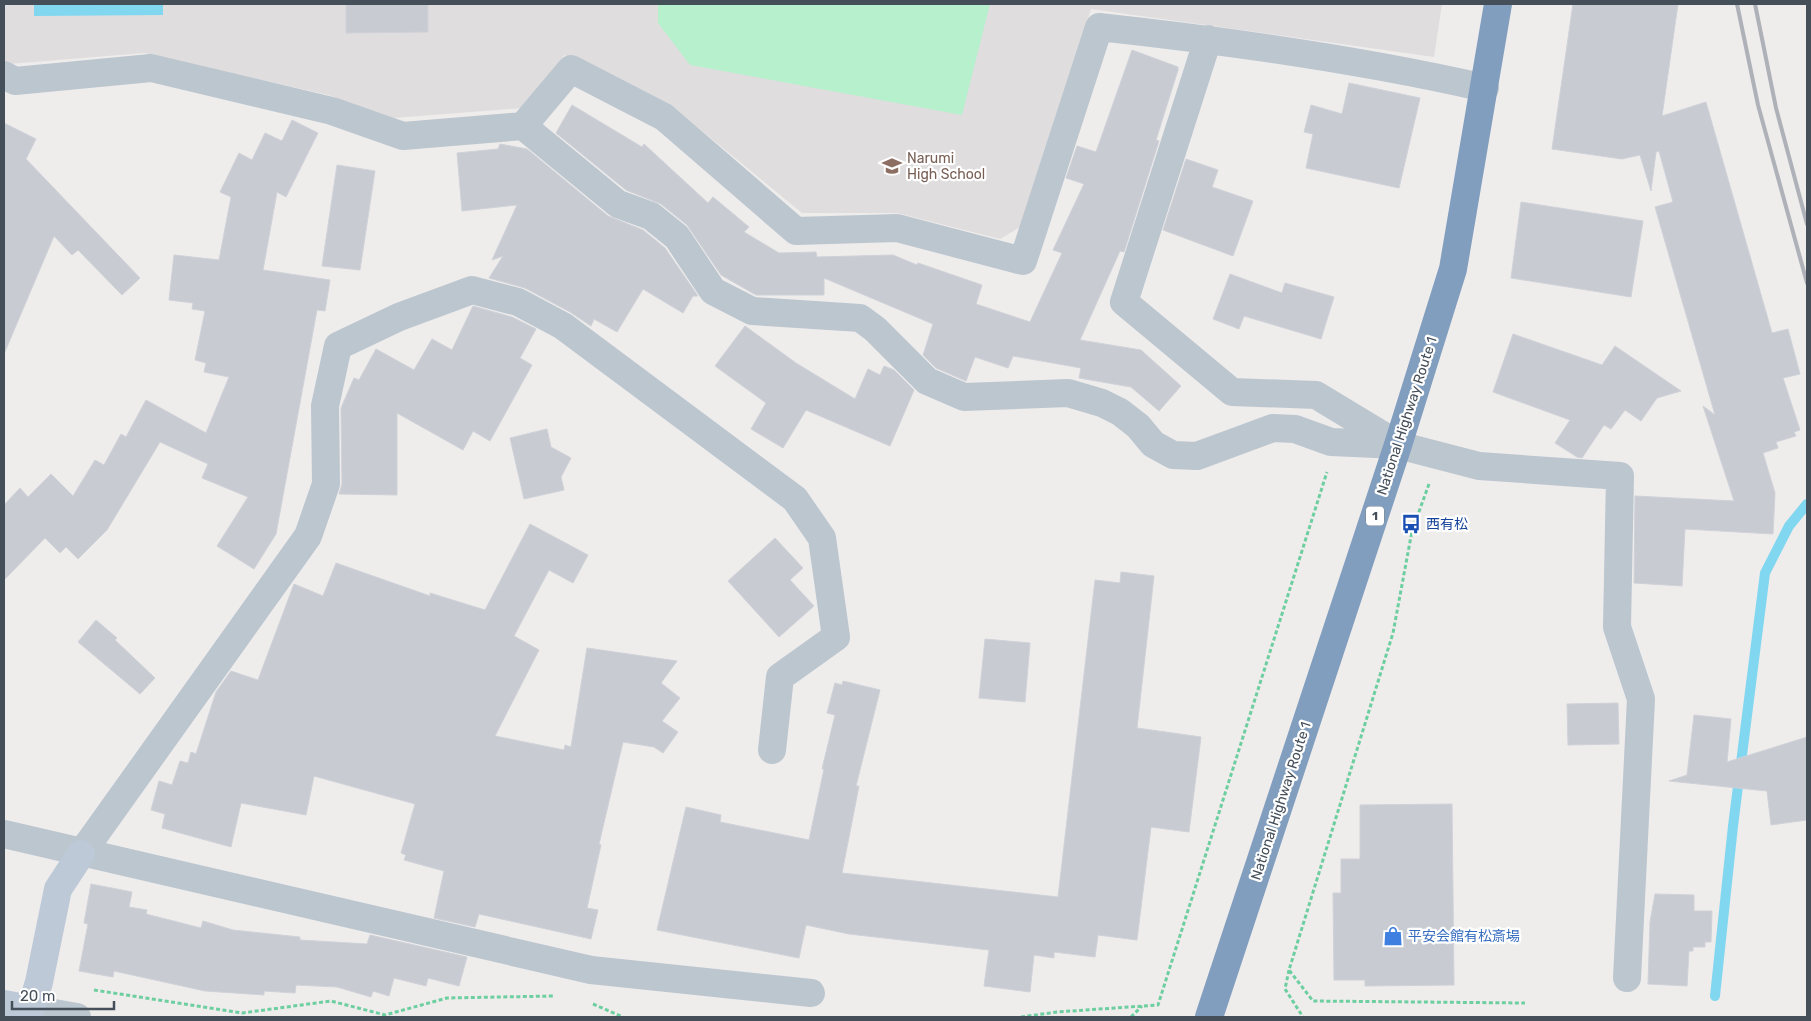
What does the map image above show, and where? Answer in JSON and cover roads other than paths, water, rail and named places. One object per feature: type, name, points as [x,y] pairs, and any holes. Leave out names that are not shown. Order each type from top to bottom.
[{"type":"highway","name":"National Highway Route 1","points":[[1209,1017],[1398,445],[1453,269],[1498,4]]},
{"type":"street","points":[[523,126],[570,69],[664,117],[796,231],[897,228],[1023,262],[1099,27],[1208,39],[1428,75],[1485,88]]},
{"type":"street","points":[[1208,39],[1124,302],[1232,392],[1316,395],[1398,445]]},
{"type":"street","points":[[4,75],[16,81],[151,68],[332,111],[403,136],[523,126],[618,204],[651,216],[678,238],[713,291],[752,311],[860,318],[875,329],[927,381],[964,397],[1068,393],[1102,403],[1120,412],[1138,426],[1153,444],[1173,455],[1197,456],[1273,428],[1295,429],[1331,442],[1398,445],[1479,466],[1620,476],[1617,627],[1641,699],[1627,978]]},
{"type":"street","points":[[31,1009],[39,982],[58,889],[308,536],[326,484],[325,406],[338,346],[399,317],[472,290],[518,302],[563,326],[795,499],[822,538],[836,637],[780,677],[772,750]]},
{"type":"street","points":[[4,834],[81,854],[591,970],[811,993]]},
{"type":"street","points":[[4,1004],[77,1017]]},
{"type":"water","points":[[34,4],[163,4],[163,15],[34,16]]},
{"type":"waterway","points":[[1715,996],[1733,826],[1765,573],[1789,526],[1807,504]]},
{"type":"railway","points":[[1737,4],[1758,105],[1807,283]]},
{"type":"railway","points":[[1755,4],[1776,108],[1807,224]]},
{"type":"place","name":"Narumi High School","points":[[892,166]]},
{"type":"place","name":"西有松","points":[[1411,524]]},
{"type":"place","name":"平安会館有松斎場","points":[[1393,936]]}]
